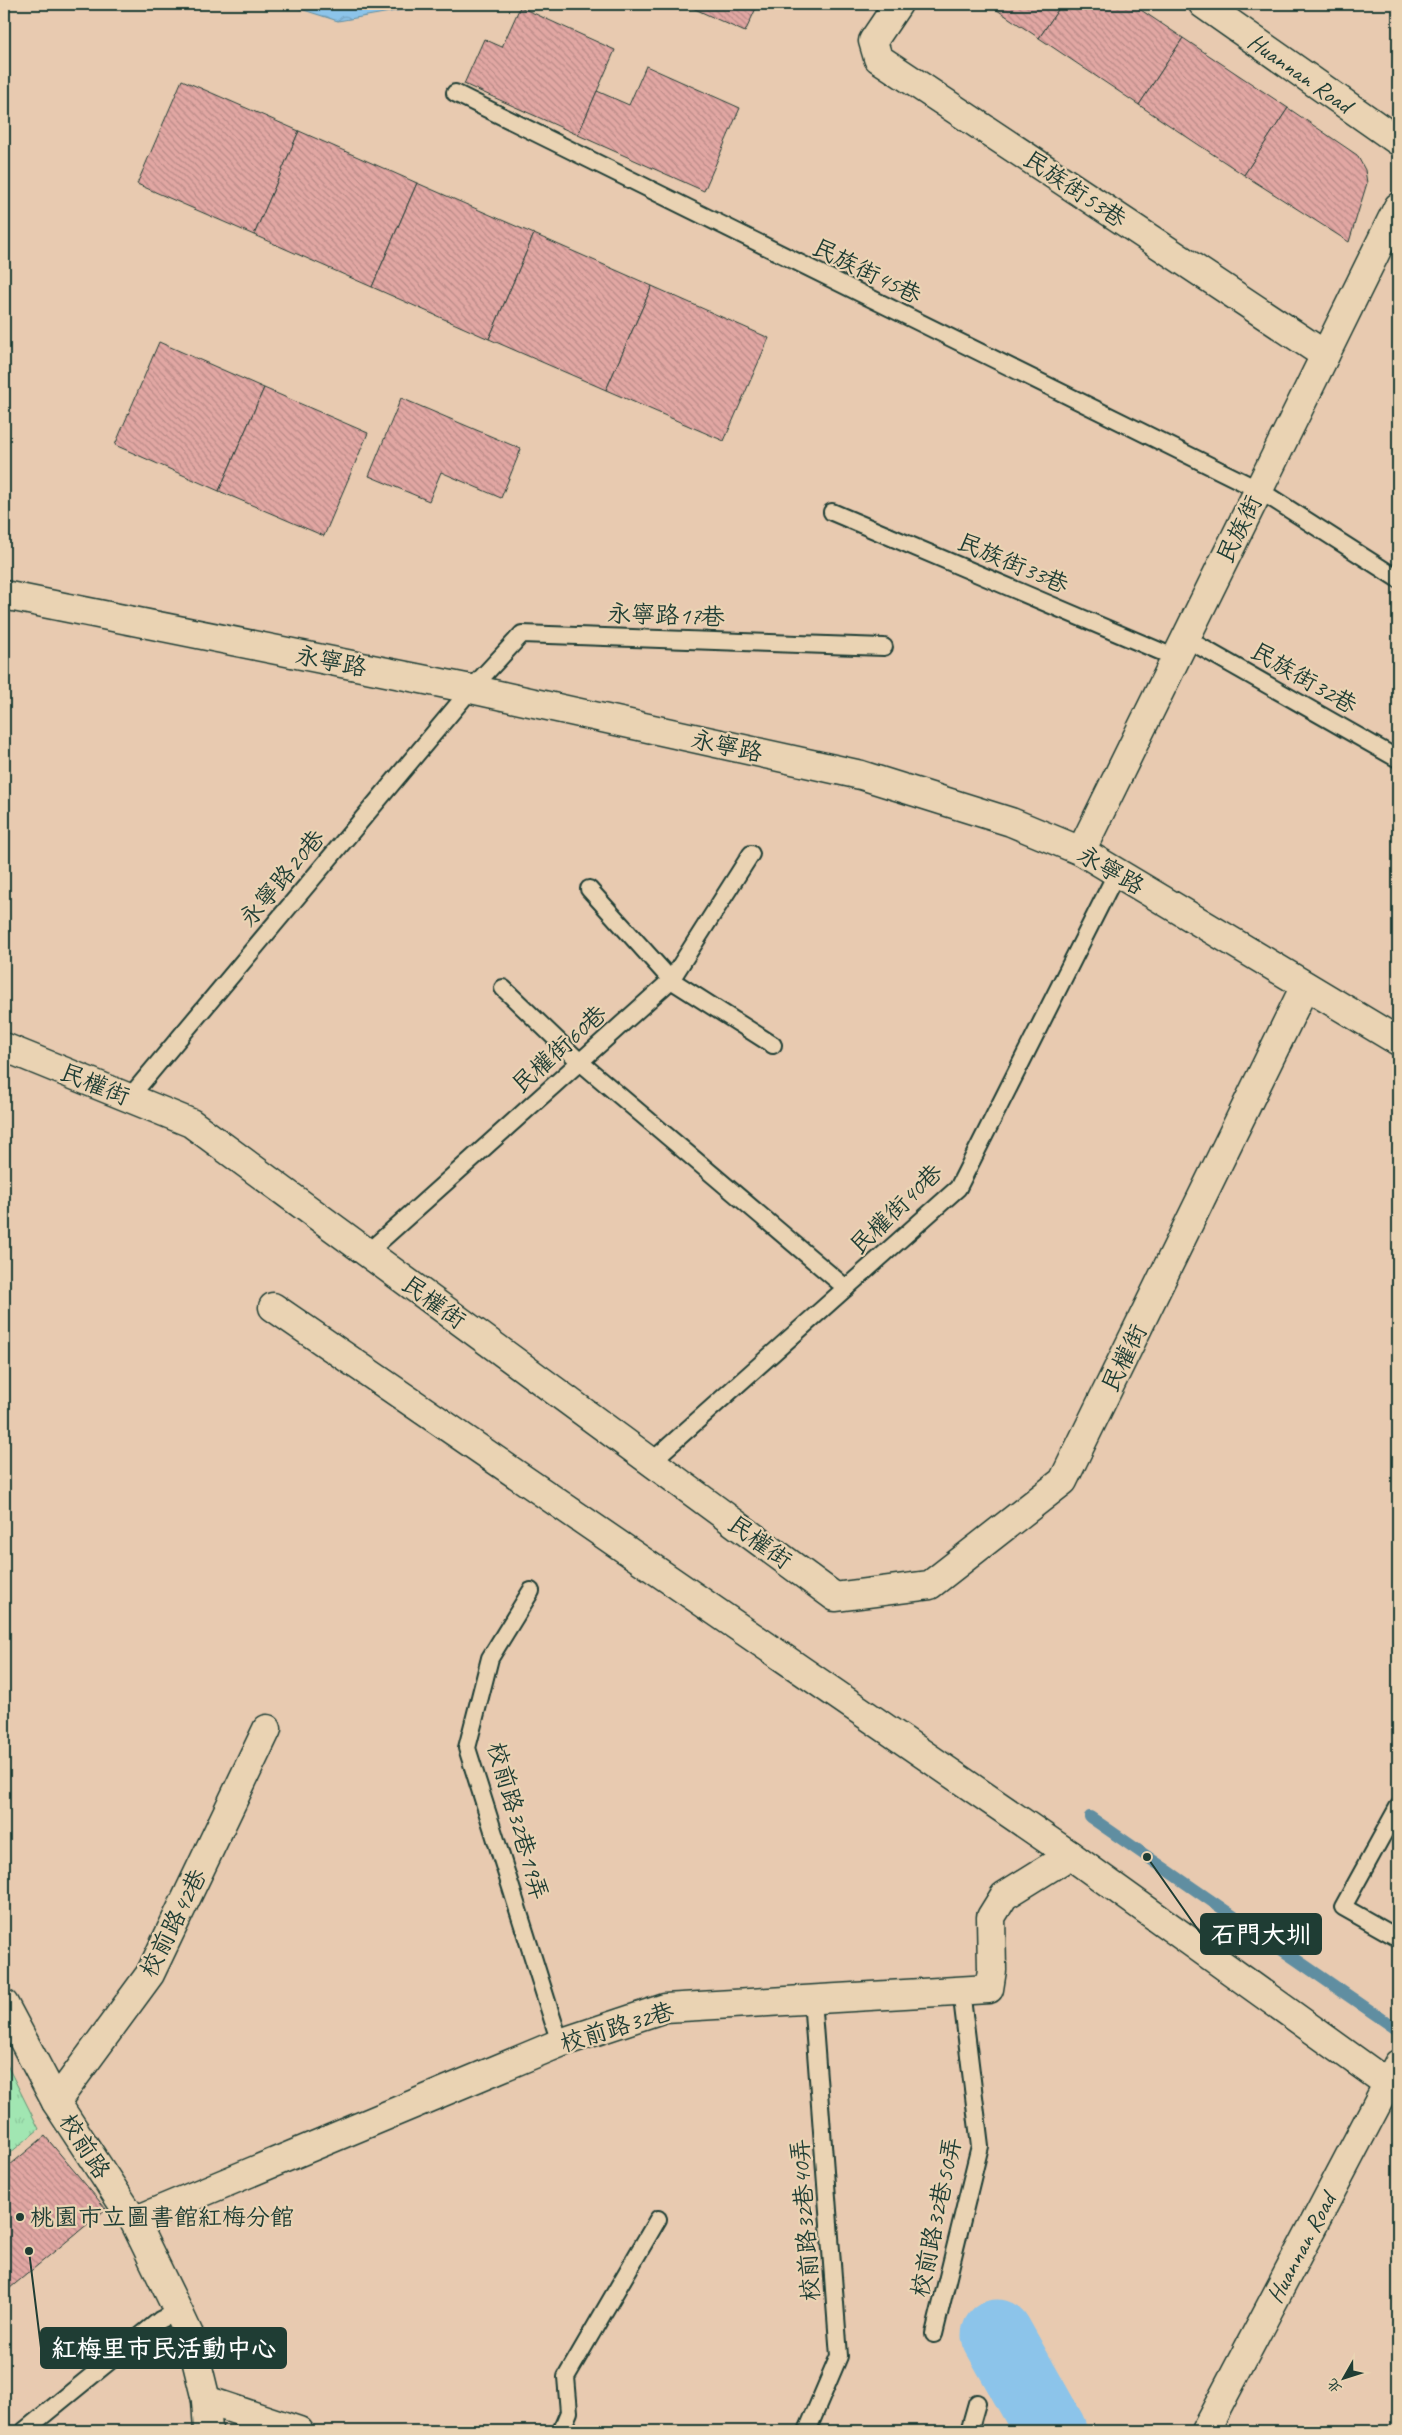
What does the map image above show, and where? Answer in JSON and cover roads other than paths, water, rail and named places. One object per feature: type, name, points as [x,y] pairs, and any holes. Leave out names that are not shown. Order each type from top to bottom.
[{"type":"street","name":"民族街53巷","points":[[898,4],[873,42],[878,58],[1325,356]]},
{"type":"street","name":"Huannan Road","points":[[1202,4],[1398,141]]},
{"type":"street","name":"民族街","points":[[1081,851],[1398,207]]},
{"type":"street","name":"永寧路","points":[[4,595],[471,689],[861,775],[1011,822],[1081,851],[1398,1041]]},
{"type":"street","name":"民權街","points":[[4,1047],[192,1123],[835,1597],[930,1585],[1063,1481],[1305,986]]},
{"type":"street","points":[[273,1307],[1395,2080]]},
{"type":"street","name":"校前路42巷","points":[[56,2102],[150,1974],[267,1729]]},
{"type":"street","name":"校前路32巷","points":[[134,2221],[560,2042],[665,2008],[961,1990],[989,1990],[992,1970],[991,1917],[1004,1896],[1070,1855]]},
{"type":"street","name":"校前路","points":[[4,2004],[56,2102],[134,2221],[178,2311],[191,2339],[206,2400],[208,2431]]},
{"type":"street","name":"Huannan Road","points":[[1205,2431],[1395,2080]]},
{"type":"street","points":[[206,2400],[299,2431]]},
{"type":"lane","name":"民族街45巷","points":[[455,93],[1258,490],[1398,580]]},
{"type":"lane","name":"民族街33巷","points":[[832,512],[1181,648]]},
{"type":"lane","name":"永寧路17巷","points":[[471,689],[522,634],[884,647]]},
{"type":"lane","name":"民族街32巷","points":[[1181,648],[1398,760]]},
{"type":"lane","name":"永寧路20巷","points":[[129,1098],[471,689]]},
{"type":"lane","name":"民權街60巷","points":[[367,1253],[671,980],[751,854]]},
{"type":"lane","name":"民權街40巷","points":[[651,1462],[958,1188],[1117,872]]},
{"type":"lane","points":[[589,889],[671,980],[773,1045]]},
{"type":"lane","points":[[503,988],[580,1062],[846,1288]]},
{"type":"lane","name":"校前路32巷19弄","points":[[531,1591],[490,1658],[467,1748],[560,2042]]},
{"type":"lane","points":[[1398,1807],[1343,1907],[1398,1938]]},
{"type":"lane","name":"校前路32巷50弄","points":[[934,2334],[980,2146],[961,1990]]},
{"type":"lane","name":"校前路32巷40弄","points":[[807,2431],[839,2356],[812,1999]]},
{"type":"lane","points":[[561,2431],[569,2412],[566,2377],[658,2219]]},
{"type":"lane","points":[[24,2431],[160,2320],[178,2311]]},
{"type":"lane","points":[[969,2431],[977,2403]]},
{"type":"water","points":[[285,4],[426,4],[419,7],[338,21]]},
{"type":"waterway","points":[[1090,1817],[1398,2030]]},
{"type":"waterway","points":[[997,2335],[1051,2431]]},
{"type":"place","name":"石門大圳","points":[[1147,1857]]},
{"type":"place","name":"桃園市立圖書館紅梅分館","points":[[20,2217]]},
{"type":"place","name":"紅梅里市民活動中心","points":[[29,2251]]}]
